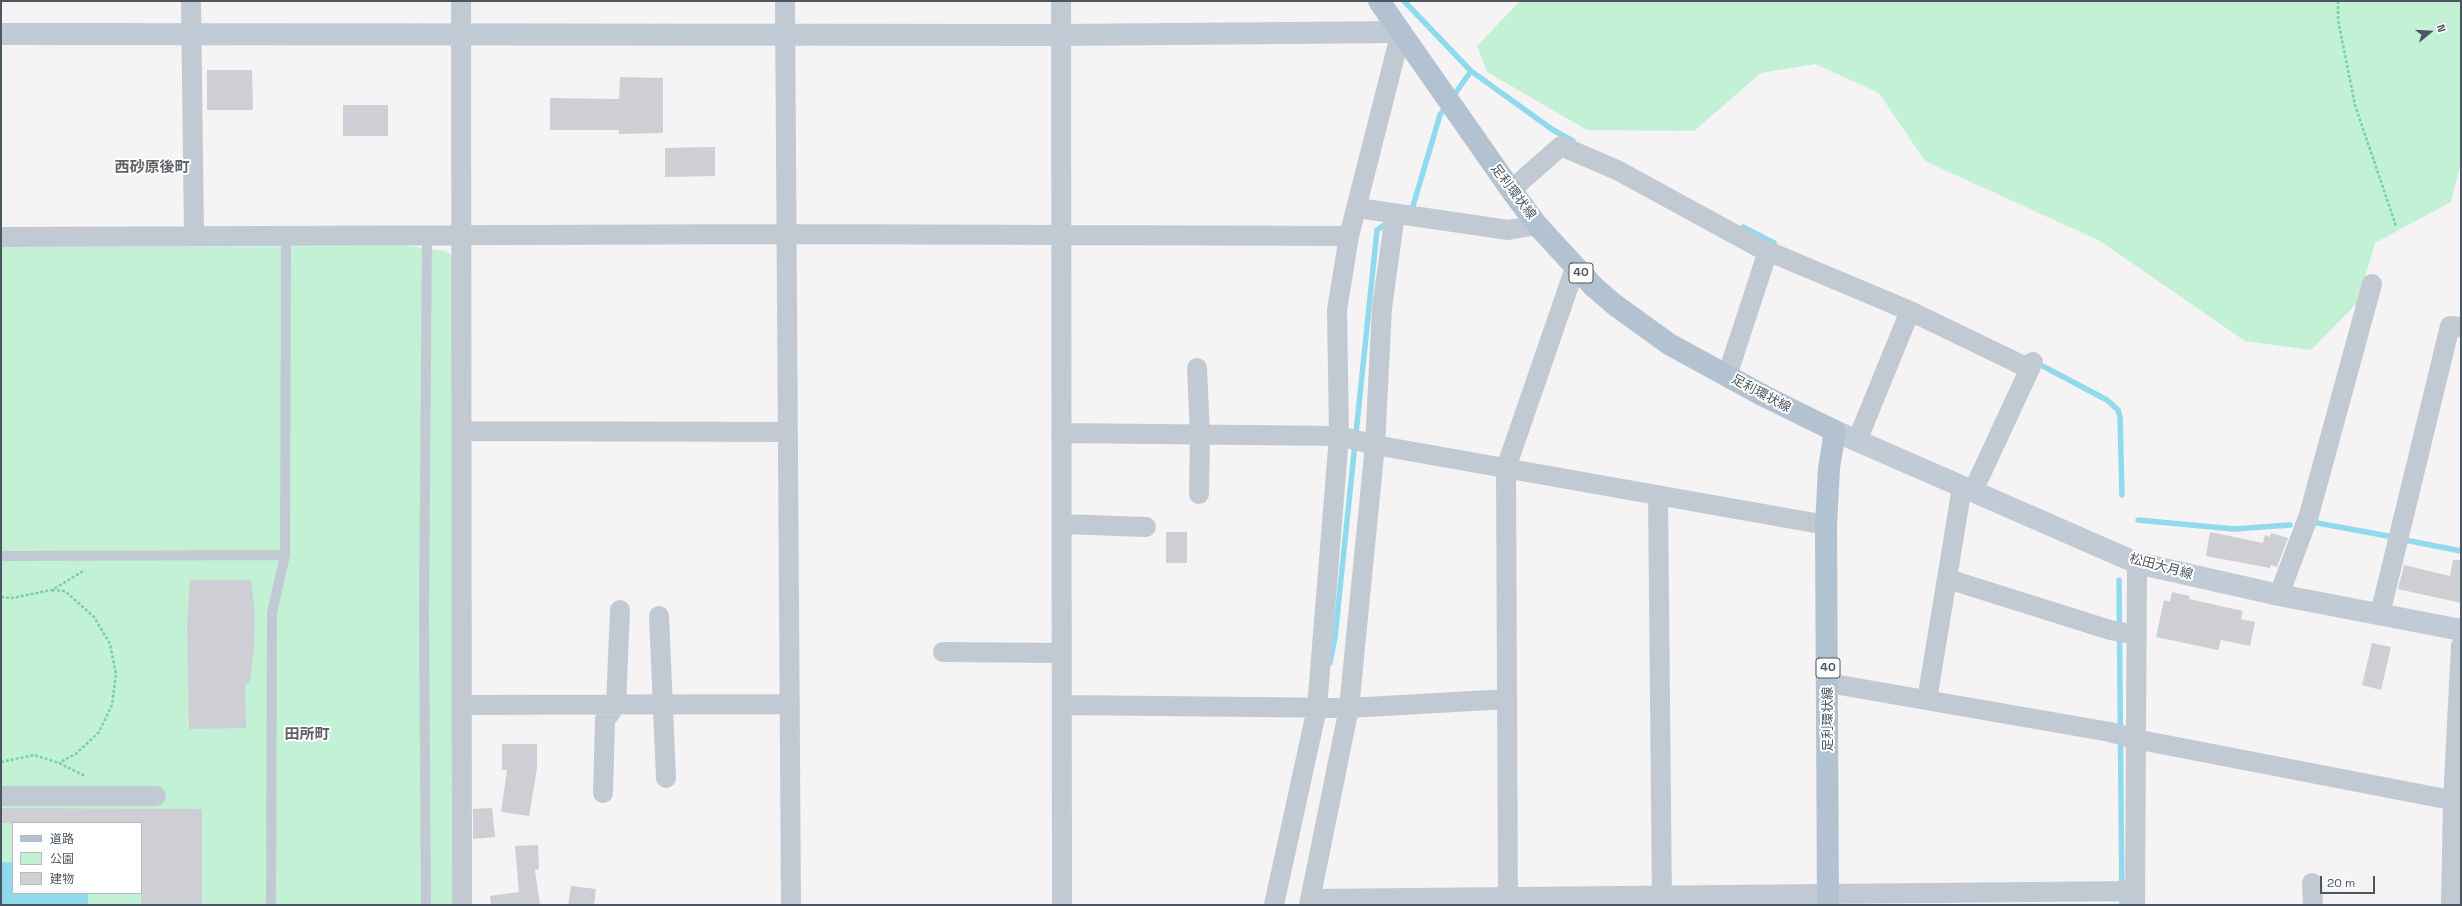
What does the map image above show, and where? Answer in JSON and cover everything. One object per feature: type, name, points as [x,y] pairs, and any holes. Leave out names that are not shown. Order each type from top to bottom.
[{"type":"main road","name":"足利環状線","points":[[1379,1],[1511,190],[1537,225],[1575,268],[1615,305],[1663,340],[1727,376],[1835,431],[1829,468],[1826,525],[1828,900]]},
{"type":"street","points":[[191,1],[194,235]]},
{"type":"street","points":[[461,1],[462,905]]},
{"type":"street","points":[[785,1],[791,905]]},
{"type":"street","points":[[1061,1],[1062,905]]},
{"type":"street","points":[[1,34],[1061,35],[1401,32],[1358,208],[1349,236],[1337,310],[1339,436],[1317,708],[1274,905]]},
{"type":"street","points":[[1511,190],[1561,146],[1617,170],[1768,250],[1910,310],[2032,365],[1967,489],[1948,579],[1927,700]]},
{"type":"street","points":[[1358,208],[1508,230],[1537,225]]},
{"type":"street","points":[[1395,214],[1382,308],[1375,446],[1349,708],[1310,902],[1995,899],[2128,894],[2124,736],[2124,633],[2137,563]]},
{"type":"street","points":[[1,238],[194,235],[786,234],[1349,236]]},
{"type":"street","points":[[1727,376],[1768,250]]},
{"type":"street","points":[[1508,901],[1506,468],[1575,268]]},
{"type":"street","points":[[2279,595],[2309,515],[2372,284]]},
{"type":"street","points":[[1857,441],[1910,310]]},
{"type":"street","points":[[2380,614],[2450,326],[2461,327]]},
{"type":"street","points":[[1197,368],[1200,434],[1199,494]]},
{"type":"street","points":[[462,431],[788,432]]},
{"type":"street","name":"松田大月線","points":[[1835,431],[2137,563],[2279,595],[2461,630]]},
{"type":"street","points":[[1061,433],[1339,436],[1375,446],[1826,525]]},
{"type":"street","points":[[1658,495],[1662,900]]},
{"type":"street","points":[[1062,524],[1146,527]]},
{"type":"street","points":[[1948,579],[2124,633]]},
{"type":"street","points":[[603,793],[605,720],[616,705],[620,610]]},
{"type":"street","points":[[658,616],[666,778]]},
{"type":"street","points":[[2451,905],[2457,801],[2461,646]]},
{"type":"street","points":[[943,652],[1062,653]]},
{"type":"street","points":[[1828,683],[2124,736],[2457,801]]},
{"type":"street","points":[[1062,706],[1349,708],[1507,699]]},
{"type":"street","points":[[462,705],[790,704]]},
{"type":"street","points":[[1,796],[156,796]]},
{"type":"street","points":[[2312,883],[2313,905]]},
{"type":"lane","points":[[426,905],[424,615],[427,235]]},
{"type":"lane","points":[[271,905],[272,613],[285,555],[286,236]]},
{"type":"lane","points":[[1,556],[285,555]]},
{"type":"path","points":[[2338,1],[2338,20],[2355,105],[2396,226]]},
{"type":"path","points":[[52,590],[86,569],[94,556]]},
{"type":"path","points":[[1,597],[12,598],[52,590],[65,591],[94,617],[110,644],[116,674],[112,704],[99,732],[77,753],[59,763]]},
{"type":"path","points":[[1,762],[34,755],[59,763],[86,777]]},
{"type":"green space","points":[[1520,1],[2461,1],[2461,162],[2451,202],[2375,243],[2358,302],[2311,350],[2245,341],[2100,241],[1925,161],[1879,93],[1815,64],[1761,73],[1694,131],[1587,130],[1487,72],[1477,46]]},
{"type":"green space","points":[[409,246],[446,251],[452,256],[453,905],[1,905],[1,247]]},
{"type":"water","points":[[1,862],[12,862],[12,894],[88,894],[88,905],[1,905]]},
{"type":"building","points":[[207,70],[252,70],[253,110],[207,110]]},
{"type":"building","points":[[620,77],[663,78],[663,133],[619,134],[619,130],[550,130],[550,98],[619,99]]},
{"type":"building","points":[[343,105],[388,105],[388,136],[343,136]]},
{"type":"building","points":[[715,147],[715,176],[665,177],[665,148]]},
{"type":"building","points":[[1166,532],[1187,532],[1187,563],[1166,563]]},
{"type":"building","points":[[2210,532],[2263,543],[2265,535],[2270,537],[2271,533],[2288,538],[2277,567],[2271,565],[2270,568],[2206,556]]},
{"type":"building","points":[[2453,560],[2461,560],[2461,603],[2398,589],[2404,565],[2450,576]]},
{"type":"building","points":[[190,580],[251,580],[255,614],[254,648],[250,683],[245,685],[246,728],[189,729],[187,623]]},
{"type":"building","points":[[2172,592],[2190,596],[2189,599],[2243,611],[2241,619],[2255,622],[2250,646],[2221,640],[2218,650],[2156,637],[2164,600],[2170,602]]},
{"type":"building","points":[[2372,643],[2391,647],[2381,690],[2362,685]]},
{"type":"building","points":[[502,744],[537,744],[537,768],[529,816],[501,812],[507,770],[502,770]]},
{"type":"building","points":[[1,808],[202,809],[202,905],[141,905],[142,822],[1,823]]},
{"type":"building","points":[[492,808],[495,837],[473,839],[473,809]]},
{"type":"building","points":[[538,845],[539,869],[535,870],[540,905],[491,905],[490,896],[519,892],[515,846]]},
{"type":"building","points":[[571,886],[596,889],[594,905],[568,905]]},
{"type":"waterway","points":[[1404,1],[1471,71],[1553,130],[1573,141]]},
{"type":"waterway","points":[[1452,98],[1471,71]]},
{"type":"waterway","points":[[1407,210],[1413,206],[1440,115],[1447,105]]},
{"type":"waterway","points":[[1330,663],[1335,637],[1377,230],[1389,222]]},
{"type":"waterway","points":[[1743,227],[1774,243]]},
{"type":"waterway","points":[[2037,363],[2107,400],[2118,410],[2120,417],[2122,495]]},
{"type":"waterway","points":[[2138,520],[2234,529],[2290,525]]},
{"type":"waterway","points":[[2312,522],[2388,536]]},
{"type":"waterway","points":[[2405,540],[2461,551]]},
{"type":"waterway","points":[[2119,580],[2122,905]]},
{"type":"district","name":"西砂原後町","points":[[152,168]]},
{"type":"district","name":"田所町","points":[[307,735]]}]
